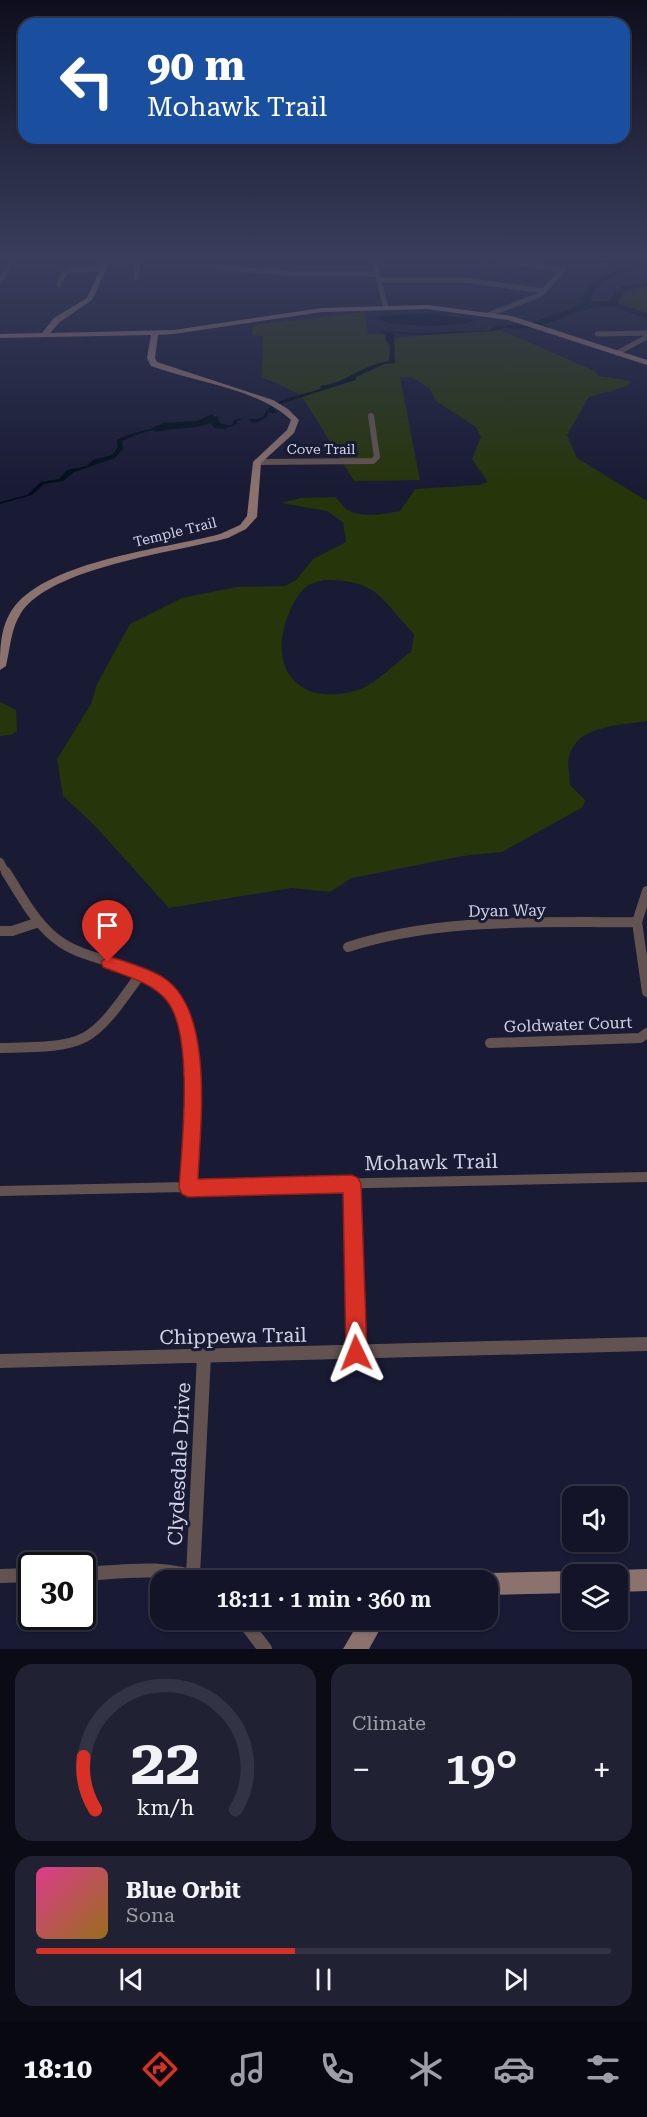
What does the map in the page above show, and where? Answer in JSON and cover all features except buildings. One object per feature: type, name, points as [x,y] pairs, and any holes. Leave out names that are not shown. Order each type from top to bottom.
[{"type":"street","points":[[0,336],[102,334]]},
{"type":"street","points":[[155,334],[151,358],[154,364],[234,388],[292,416],[295,425],[257,462]]},
{"type":"street","points":[[565,334],[647,363]]},
{"type":"street","points":[[597,334],[647,335]]},
{"type":"street","points":[[620,352],[647,335]]},
{"type":"street","points":[[620,352],[647,358]]},
{"type":"street","name":"Cove Trail","points":[[257,462],[377,460],[371,417]]},
{"type":"street","name":"Temple Trail","points":[[0,666],[13,617],[22,604],[40,588],[85,571],[213,539],[231,533],[247,523],[255,508],[257,462]]},
{"type":"street","points":[[0,862],[39,922],[61,944],[158,983],[175,999],[184,1022],[194,1084],[188,1188]]},
{"type":"street","points":[[647,891],[636,922],[647,992]]},
{"type":"street","points":[[0,931],[12,931],[39,922]]},
{"type":"street","name":"Dyan Way","points":[[348,947],[367,939],[446,926],[636,922]]},
{"type":"street","points":[[0,1048],[61,1047],[84,1040],[101,1025],[140,975]]},
{"type":"street","name":"Goldwater Court","points":[[490,1043],[640,1038],[647,1033]]},
{"type":"street","name":"Mohawk Trail","points":[[0,1191],[647,1177]]},
{"type":"street","points":[[352,1184],[356,1353]]},
{"type":"street","name":"Chippewa Trail","points":[[0,1361],[647,1344]]},
{"type":"street","name":"Clydesdale Drive","points":[[198,1570],[204,1356]]},
{"type":"street","points":[[96,1574],[150,1572]]},
{"type":"street","points":[[0,1576],[18,1575]]},
{"type":"street","points":[[628,1581],[647,1580]]},
{"type":"street","points":[[498,1584],[562,1582]]},
{"type":"street","points":[[251,1630],[265,1649]]},
{"type":"street","points":[[355,1649],[366,1630]]},
{"type":"green space","points":[[391,334],[393,338],[435,334],[510,334],[595,371],[599,376],[631,381],[628,386],[589,397],[567,435],[577,458],[647,501],[647,721],[601,728],[581,738],[574,746],[568,763],[570,785],[585,800],[583,807],[502,852],[462,856],[352,878],[330,892],[292,888],[169,908],[95,826],[63,796],[57,759],[91,704],[97,684],[130,624],[182,598],[236,587],[285,586],[296,580],[313,559],[346,542],[343,522],[327,511],[281,503],[300,498],[335,497],[345,508],[357,514],[379,514],[400,511],[415,489],[479,485],[488,482],[472,459],[481,437],[476,427],[436,401],[429,388],[413,378],[400,377],[420,480],[354,481],[303,398],[296,395],[300,394],[262,377],[263,336],[252,335]],"holes":[[[324,580],[356,583],[385,601],[414,634],[411,652],[377,679],[355,691],[334,694],[317,693],[302,687],[292,678],[285,665],[282,650],[283,632],[292,606],[298,595],[310,584]]]},
{"type":"green space","points":[[0,702],[16,710],[17,731],[11,735],[0,736]]},
{"type":"water","points":[[383,334],[394,334],[395,363],[385,364],[356,377],[356,380],[280,404],[273,408],[277,413],[268,413],[267,417],[253,423],[248,419],[263,417],[272,406],[279,402],[320,389],[321,386],[389,361],[390,346]]},
{"type":"water","points":[[217,416],[219,418],[216,420],[221,426],[232,425],[234,420],[245,419],[237,421],[237,424],[232,426],[222,428],[216,427],[212,418],[207,418]]},
{"type":"water","points":[[164,424],[176,424],[122,441],[123,449],[115,458],[74,472],[63,481],[44,484],[32,495],[0,504],[0,502],[27,495],[41,482],[59,479],[67,470],[87,466],[93,460],[112,455],[118,447],[117,440],[123,437]]},
{"type":"waterway","points":[[156,429],[170,425],[199,424],[212,417],[218,426],[223,427]]},
{"type":"waterway","points":[[174,424],[195,423],[210,418]]},
{"type":"route","points":[[108,962],[158,983],[175,999],[184,1022],[194,1084],[188,1188],[352,1184],[356,1353]]}]
